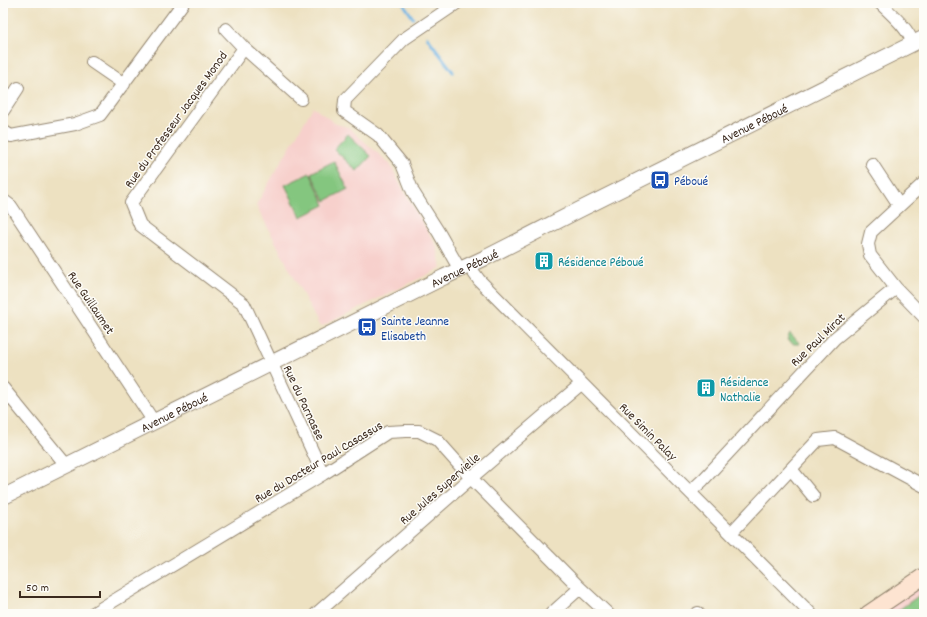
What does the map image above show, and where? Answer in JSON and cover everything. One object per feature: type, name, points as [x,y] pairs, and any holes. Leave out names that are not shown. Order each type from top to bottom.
[{"type":"main road","points":[[868,614],[924,576]]},
{"type":"street","points":[[3,131],[11,136],[75,124],[100,115],[183,3]]},
{"type":"street","name":"Rue Simin Palay","points":[[456,3],[404,39],[345,100],[344,112],[378,135],[402,164],[413,192],[465,268],[480,280],[581,384],[811,614]]},
{"type":"street","points":[[880,3],[908,33],[919,40]]},
{"type":"street","name":"Rue du Professeur Jacques Monod","points":[[226,29],[244,48],[301,99]]},
{"type":"street","name":"Avenue Péboué","points":[[3,497],[465,268],[919,40]]},
{"type":"street","name":"Rue du Professeur Jacques Monod","points":[[244,48],[131,203],[140,225],[244,304],[272,363]]},
{"type":"street","points":[[92,62],[124,84]]},
{"type":"street","points":[[3,111],[18,88]]},
{"type":"street","points":[[872,164],[899,205]]},
{"type":"street","points":[[922,311],[896,288],[870,255],[868,244],[871,232],[924,183]]},
{"type":"street","name":"Rue Guillaumet","points":[[6,206],[154,422]]},
{"type":"street","name":"Rue Paul Mirat","points":[[690,492],[836,338],[896,288]]},
{"type":"street","name":"Rue du Parnasse","points":[[272,363],[323,474]]},
{"type":"street","name":"Rue Jules Supervielle","points":[[316,614],[581,384]]},
{"type":"street","points":[[3,388],[66,466]]},
{"type":"street","name":"Rue du Docteur Paul Casassus","points":[[92,614],[323,474],[388,432],[406,430],[418,431],[437,440],[471,478],[580,588],[608,614]]},
{"type":"street","points":[[731,533],[818,440],[835,438],[924,486]]},
{"type":"street","points":[[791,469],[813,496]]},
{"type":"street","points":[[551,614],[580,588]]},
{"type":"shaded area","points":[[313,107],[336,124],[348,127],[390,164],[437,247],[441,268],[320,327],[256,205]]},
{"type":"shaded area","points":[[924,576],[924,614],[868,614]]},
{"type":"green space","points":[[348,134],[371,156],[357,171],[334,149]]},
{"type":"green space","points":[[334,161],[348,189],[325,201],[311,173]]},
{"type":"green space","points":[[310,173],[325,205],[301,217],[285,185]]},
{"type":"green space","points":[[790,333],[800,344],[794,344],[787,340]]},
{"type":"green space","points":[[924,592],[924,606],[915,614],[893,614]]},
{"type":"waterway","points":[[403,3],[413,18]]},
{"type":"waterway","points":[[427,37],[453,72]]},
{"type":"place","name":"Péboué","points":[[660,180]]},
{"type":"place","name":"Résidence Péboué","points":[[544,261]]},
{"type":"place","name":"Sainte Jeanne Elisabeth","points":[[367,327]]},
{"type":"place","name":"Résidence Nathalie","points":[[706,388]]}]
